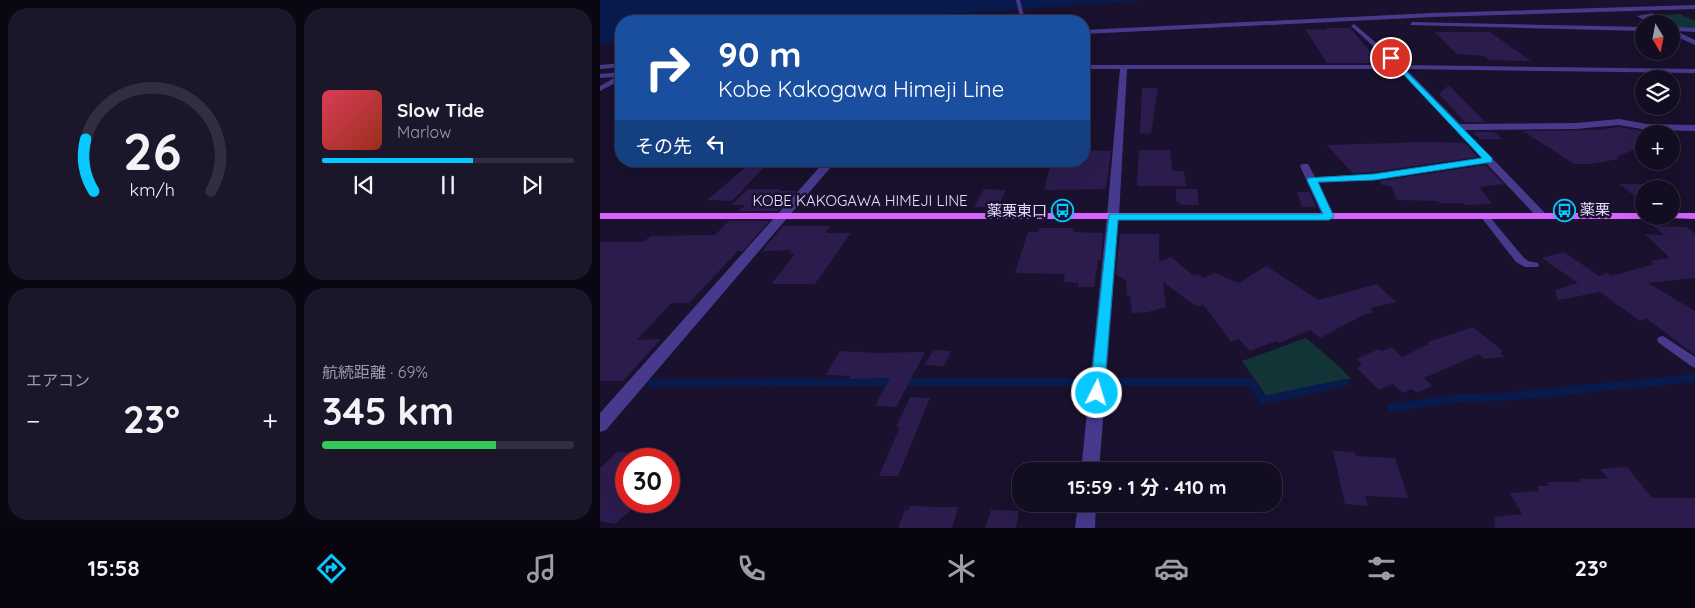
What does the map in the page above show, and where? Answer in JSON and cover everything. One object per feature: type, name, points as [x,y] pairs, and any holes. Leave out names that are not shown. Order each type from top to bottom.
[{"type":"main road","name":"KOBE KAKOGAWA HIMEJI LINE","points":[[600,216],[1635,216]]},
{"type":"main road","points":[[1680,216],[1695,216]]},
{"type":"street","points":[[1090,32],[1367,18],[1695,7]]},
{"type":"street","points":[[1367,18],[1457,9]]},
{"type":"street","points":[[1640,15],[1695,13]]},
{"type":"street","points":[[1354,26],[1399,17]]},
{"type":"street","points":[[1354,26],[1400,24],[1635,29]]},
{"type":"street","points":[[1354,26],[1370,43],[1382,48],[1543,217]]},
{"type":"street","points":[[1680,30],[1695,30]]},
{"type":"street","points":[[1680,35],[1695,43]]},
{"type":"street","points":[[600,67],[615,66]]},
{"type":"street","points":[[1091,462],[1113,216],[1124,66]]},
{"type":"street","points":[[1090,67],[1400,67],[1695,71]]},
{"type":"street","points":[[600,76],[615,76]]},
{"type":"street","points":[[600,88],[615,79]]},
{"type":"street","points":[[600,88],[615,88]]},
{"type":"street","points":[[1457,127],[1576,126],[1619,122],[1647,127],[1695,128]]},
{"type":"street","points":[[1312,180],[1374,177],[1489,160]]},
{"type":"street","points":[[1304,166],[1329,217]]},
{"type":"street","points":[[600,425],[826,167]]},
{"type":"street","points":[[1084,528],[1086,512]]},
{"type":"lane","points":[[1018,0],[1022,15]]},
{"type":"lane","points":[[1485,217],[1520,260],[1525,264],[1534,265]]},
{"type":"lane","points":[[1663,340],[1695,363]]},
{"type":"green space","points":[[1680,14],[1695,21],[1695,29],[1680,28],[1680,15],[1662,15]]},
{"type":"green space","points":[[1306,338],[1351,379],[1267,397],[1242,361]]},
{"type":"water","points":[[600,0],[1152,0],[936,15],[615,15],[615,43],[600,44]]},
{"type":"building","points":[[1326,28],[1350,28],[1380,63],[1327,63],[1305,29],[1327,30]]},
{"type":"building","points":[[1434,32],[1490,32],[1531,61],[1490,60],[1484,56],[1457,54]]},
{"type":"building","points":[[1449,85],[1485,122],[1465,122],[1439,94]]},
{"type":"building","points":[[1142,88],[1158,88],[1151,134],[1140,133]]},
{"type":"building","points":[[1619,127],[1635,130],[1635,150],[1616,157],[1619,159],[1591,164],[1574,164],[1523,131],[1600,130]]},
{"type":"building","points":[[1473,132],[1494,132],[1502,139],[1480,139]]},
{"type":"building","points":[[1424,142],[1465,143],[1478,157],[1374,172],[1352,173],[1327,145]]},
{"type":"building","points":[[1090,150],[1111,151],[1106,189],[1044,190],[1050,167],[1090,167]]},
{"type":"building","points":[[1139,150],[1170,150],[1172,171],[1184,171],[1186,186],[1137,186]]},
{"type":"building","points":[[1485,165],[1504,184],[1479,187],[1492,204],[1464,205],[1463,203],[1440,203],[1438,201],[1397,200],[1391,186],[1382,185],[1380,181]]},
{"type":"building","points":[[746,167],[764,167],[732,201],[707,200]]},
{"type":"building","points":[[1619,184],[1635,184],[1635,196]]},
{"type":"building","points":[[748,189],[796,191],[778,211],[739,211],[745,205],[731,205]]},
{"type":"building","points":[[984,189],[1006,190],[998,207],[974,207]]},
{"type":"building","points":[[1176,189],[1197,189],[1199,205],[1182,205],[1176,201]]},
{"type":"building","points":[[1297,192],[1310,192],[1316,207],[1302,207]]},
{"type":"building","points":[[729,221],[769,221],[743,251],[738,251],[689,303],[671,303],[637,340],[661,339],[623,381],[600,381],[600,242],[643,242],[651,236],[715,235]]},
{"type":"building","points":[[783,226],[830,226],[826,233],[851,233],[815,284],[771,284],[795,254],[790,253],[792,250],[762,251]]},
{"type":"building","points":[[1654,226],[1687,227],[1695,234],[1695,278],[1648,283],[1695,311],[1695,355],[1646,318],[1640,321],[1600,292],[1558,300],[1555,290],[1578,283],[1542,258],[1564,252],[1599,276],[1608,273],[1611,276],[1655,264],[1650,261],[1670,258],[1645,234],[1664,235]]},
{"type":"building","points":[[1040,228],[1072,228],[1074,232],[1103,233],[1101,261],[1098,259],[1094,287],[1078,287],[1079,283],[1063,282],[1065,274],[1015,273],[1028,232],[1038,232]]},
{"type":"building","points":[[1120,234],[1159,234],[1159,262],[1171,257],[1194,276],[1198,274],[1203,278],[1215,273],[1239,283],[1266,266],[1318,300],[1377,284],[1396,302],[1370,308],[1373,312],[1361,316],[1320,338],[1310,330],[1279,343],[1276,341],[1250,351],[1239,339],[1231,342],[1203,304],[1198,307],[1163,282],[1166,307],[1148,312],[1132,313],[1130,296],[1127,295],[1126,281],[1116,274]]},
{"type":"building","points":[[1473,327],[1503,351],[1500,352],[1504,357],[1484,359],[1479,354],[1424,378],[1432,386],[1417,393],[1412,389],[1403,393],[1392,384],[1379,390],[1357,368],[1362,365],[1356,359],[1379,349],[1382,351],[1392,347],[1402,357],[1429,344],[1428,342]]},
{"type":"building","points":[[933,350],[951,351],[944,366],[925,365]]},
{"type":"building","points":[[840,351],[877,353],[925,352],[896,407],[875,406],[890,378],[848,379],[850,376],[826,375]]},
{"type":"building","points":[[910,397],[930,398],[898,476],[879,476],[900,427],[896,427]]},
{"type":"building","points":[[1333,451],[1354,452],[1356,456],[1395,458],[1408,498],[1365,496],[1368,506],[1345,504]]},
{"type":"building","points":[[615,454],[615,513],[627,513],[615,524],[600,521],[600,468]]},
{"type":"building","points":[[1627,467],[1652,498],[1695,498],[1695,528],[1495,528],[1494,517],[1522,514],[1510,493],[1539,491],[1537,486],[1549,486],[1546,482],[1581,482],[1579,479],[1608,479],[1600,469]]},
{"type":"building","points":[[910,506],[958,507],[952,528],[898,528],[905,510],[908,510]]},
{"type":"building","points":[[991,510],[1019,512],[1016,528],[985,528]]},
{"type":"waterway","points":[[1392,408],[1458,398],[1504,397],[1695,378]]},
{"type":"waterway","points":[[651,383],[894,382]]},
{"type":"waterway","points":[[903,382],[1250,382],[1263,400],[1345,383]]},
{"type":"place","name":"薬栗","points":[[1564,210]]},
{"type":"place","name":"薬栗東口","points":[[1063,211]]},
{"type":"route","points":[[1097,393],[1113,216],[1329,217],[1312,180],[1374,177],[1489,160],[1391,58]]}]
